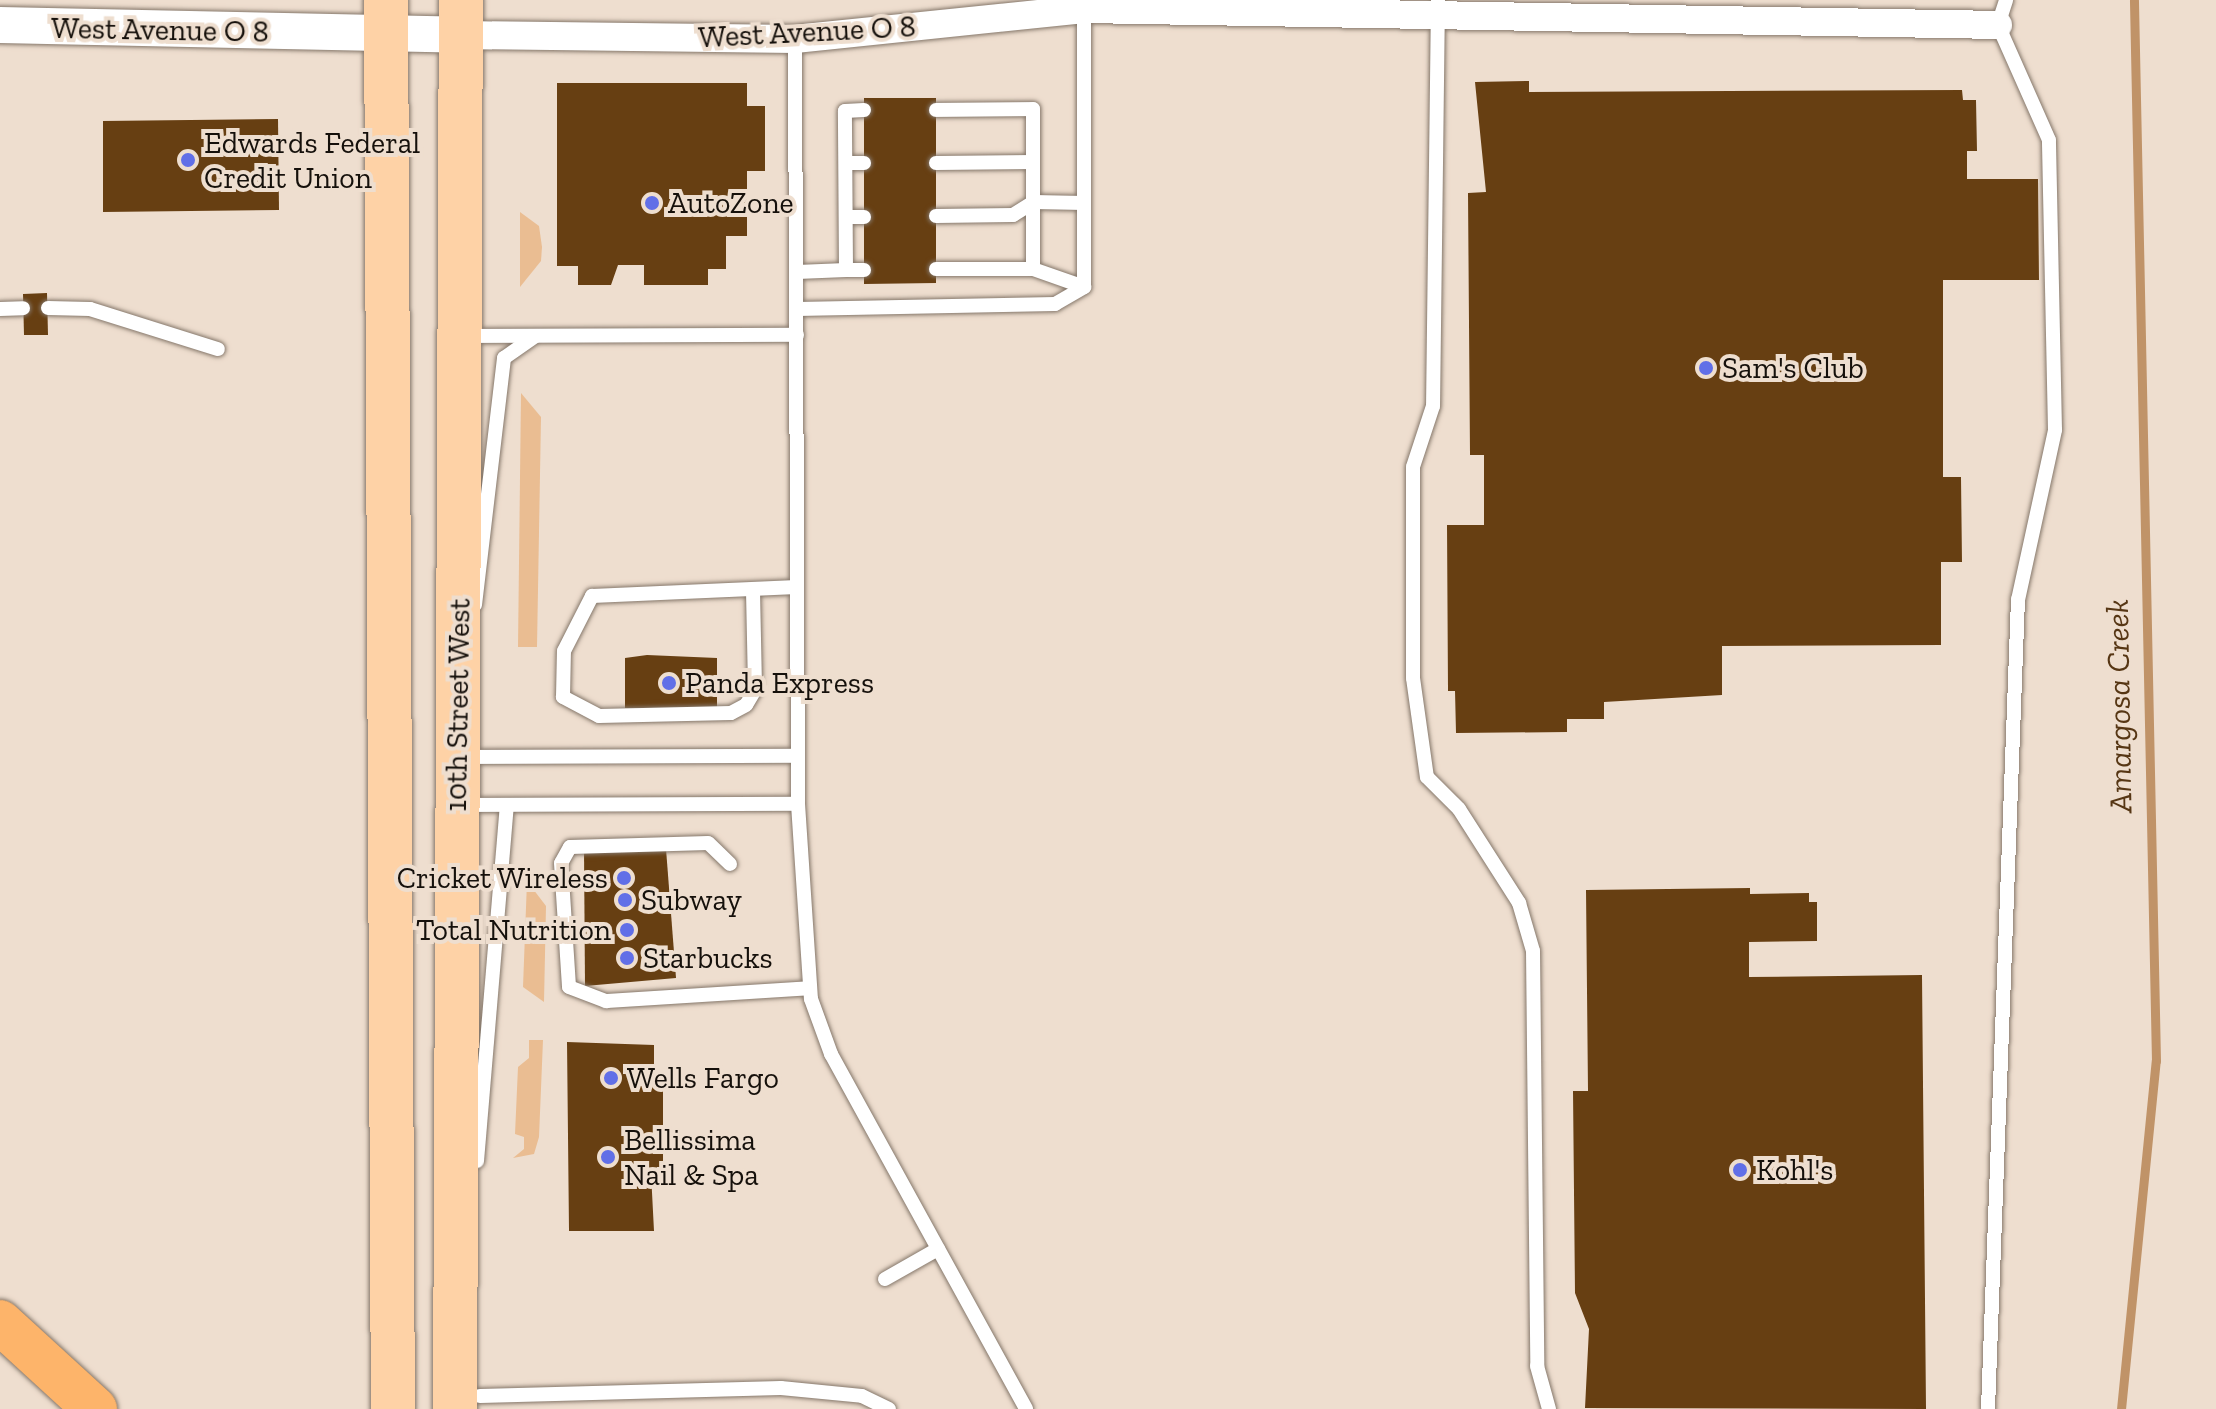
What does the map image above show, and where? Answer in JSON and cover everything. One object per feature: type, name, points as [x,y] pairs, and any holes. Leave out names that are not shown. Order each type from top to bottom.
[{"type":"highway","points":[[0,1322],[95,1409]]},
{"type":"main road","name":"10th Street West","points":[[462,17],[460,660],[456,805],[457,1320],[468,1403]]},
{"type":"main road","points":[[386,19],[393,1409]]},
{"type":"main road","points":[[389,777],[457,757]]},
{"type":"main road","points":[[389,777],[456,805]]},
{"type":"street","points":[[1029,0],[1084,9]]},
{"type":"street","name":"West Avenue O 8","points":[[0,25],[462,17],[795,39],[1084,9],[2002,13]]},
{"type":"lane","points":[[1084,9],[1084,287]]},
{"type":"lane","points":[[1438,9],[1433,406],[1413,467],[1413,678],[1427,777],[1459,809],[1519,903],[1533,951],[1537,1366],[1549,1409]]},
{"type":"lane","points":[[1988,1409],[2018,600],[2055,430],[2049,140],[2002,13]]},
{"type":"lane","points":[[795,39],[798,804],[810,988],[831,1054],[1026,1409]]},
{"type":"lane","points":[[936,110],[1033,109],[1033,269]]},
{"type":"lane","points":[[846,270],[845,111],[864,110]]},
{"type":"lane","points":[[936,163],[1033,162]]},
{"type":"lane","points":[[846,163],[864,163]]},
{"type":"lane","points":[[936,216],[1013,215],[1034,202],[1084,203]]},
{"type":"lane","points":[[846,217],[864,217]]},
{"type":"lane","points":[[936,269],[1033,269],[1084,287]]},
{"type":"lane","points":[[797,272],[864,270]]},
{"type":"lane","points":[[797,309],[1055,304],[1084,287]]},
{"type":"lane","points":[[0,309],[23,308]]},
{"type":"lane","points":[[48,308],[90,309],[218,349]]},
{"type":"lane","points":[[460,336],[797,335]]},
{"type":"lane","points":[[460,660],[483,579],[504,358],[535,336]]},
{"type":"lane","points":[[753,591],[755,690],[746,705],[731,713],[631,716],[575,710],[563,697],[564,651],[592,596],[797,587]]},
{"type":"lane","points":[[457,757],[798,756]]},
{"type":"lane","points":[[456,805],[798,804]]},
{"type":"lane","points":[[457,1320],[475,1180],[507,805]]},
{"type":"lane","points":[[730,864],[708,843],[570,847],[561,863],[562,965],[569,987],[606,1001],[736,997],[810,988]]},
{"type":"lane","points":[[885,1279],[938,1249]]},
{"type":"lane","points":[[468,1403],[781,1388],[862,1396],[889,1409]]},
{"type":"shaded area","points":[[520,212],[539,226],[542,247],[541,261],[520,287]]},
{"type":"shaded area","points":[[521,393],[541,417],[537,647],[518,647]]},
{"type":"shaded area","points":[[527,881],[546,906],[544,1002],[523,987]]},
{"type":"shaded area","points":[[529,1040],[543,1040],[539,1137],[534,1154],[513,1158],[524,1149],[524,1137],[515,1134],[518,1067],[529,1058]]},
{"type":"building","name":"Sam's Club","points":[[1529,81],[1529,92],[1962,90],[1963,100],[1976,100],[1977,151],[1967,151],[1967,179],[2038,179],[2039,280],[1943,280],[1943,477],[1961,477],[1962,562],[1941,562],[1941,645],[1722,646],[1722,695],[1604,702],[1604,719],[1567,719],[1567,732],[1456,733],[1455,691],[1448,691],[1447,525],[1484,525],[1484,455],[1470,455],[1468,193],[1486,192],[1475,82]]},
{"type":"building","name":"AutoZone","points":[[557,83],[747,83],[747,106],[765,106],[765,171],[747,171],[747,236],[726,236],[726,269],[708,269],[708,285],[644,285],[644,265],[618,265],[611,285],[578,285],[578,266],[557,266]]},
{"type":"building","points":[[864,98],[936,98],[936,283],[864,284]]},
{"type":"building","name":"Edwards Federal Credit Union","points":[[278,119],[279,210],[103,212],[103,121]]},
{"type":"building","points":[[47,293],[48,335],[24,335],[23,294]]},
{"type":"building","name":"Panda Express","points":[[647,655],[717,658],[717,708],[625,708],[625,658]]},
{"type":"building","points":[[584,849],[666,849],[676,978],[585,986]]},
{"type":"building","points":[[1750,888],[1750,894],[1809,893],[1809,902],[1817,902],[1817,941],[1749,942],[1749,977],[1922,975],[1926,1409],[1585,1408],[1589,1329],[1575,1293],[1573,1091],[1588,1091],[1586,890]]},
{"type":"building","points":[[567,1042],[654,1045],[654,1078],[663,1078],[663,1173],[651,1173],[654,1231],[569,1231]]},
{"type":"waterway","name":"Amargosa Creek","points":[[2121,1409],[2156,1061],[2134,0]]},
{"type":"place","name":"Edwards Federal Credit Union","points":[[188,160]]},
{"type":"place","name":"AutoZone","points":[[652,203]]},
{"type":"place","name":"Sam's Club","points":[[1706,368]]},
{"type":"place","name":"Panda Express","points":[[669,683]]},
{"type":"place","name":"Cricket Wireless","points":[[624,878]]},
{"type":"place","name":"Subway","points":[[625,900]]},
{"type":"place","name":"Total Nutrition","points":[[627,930]]},
{"type":"place","name":"Starbucks","points":[[627,958]]},
{"type":"place","name":"Wells Fargo","points":[[611,1078]]},
{"type":"place","name":"Bellissima Nail & Spa","points":[[608,1157]]},
{"type":"place","name":"Kohl's","points":[[1740,1170]]}]
